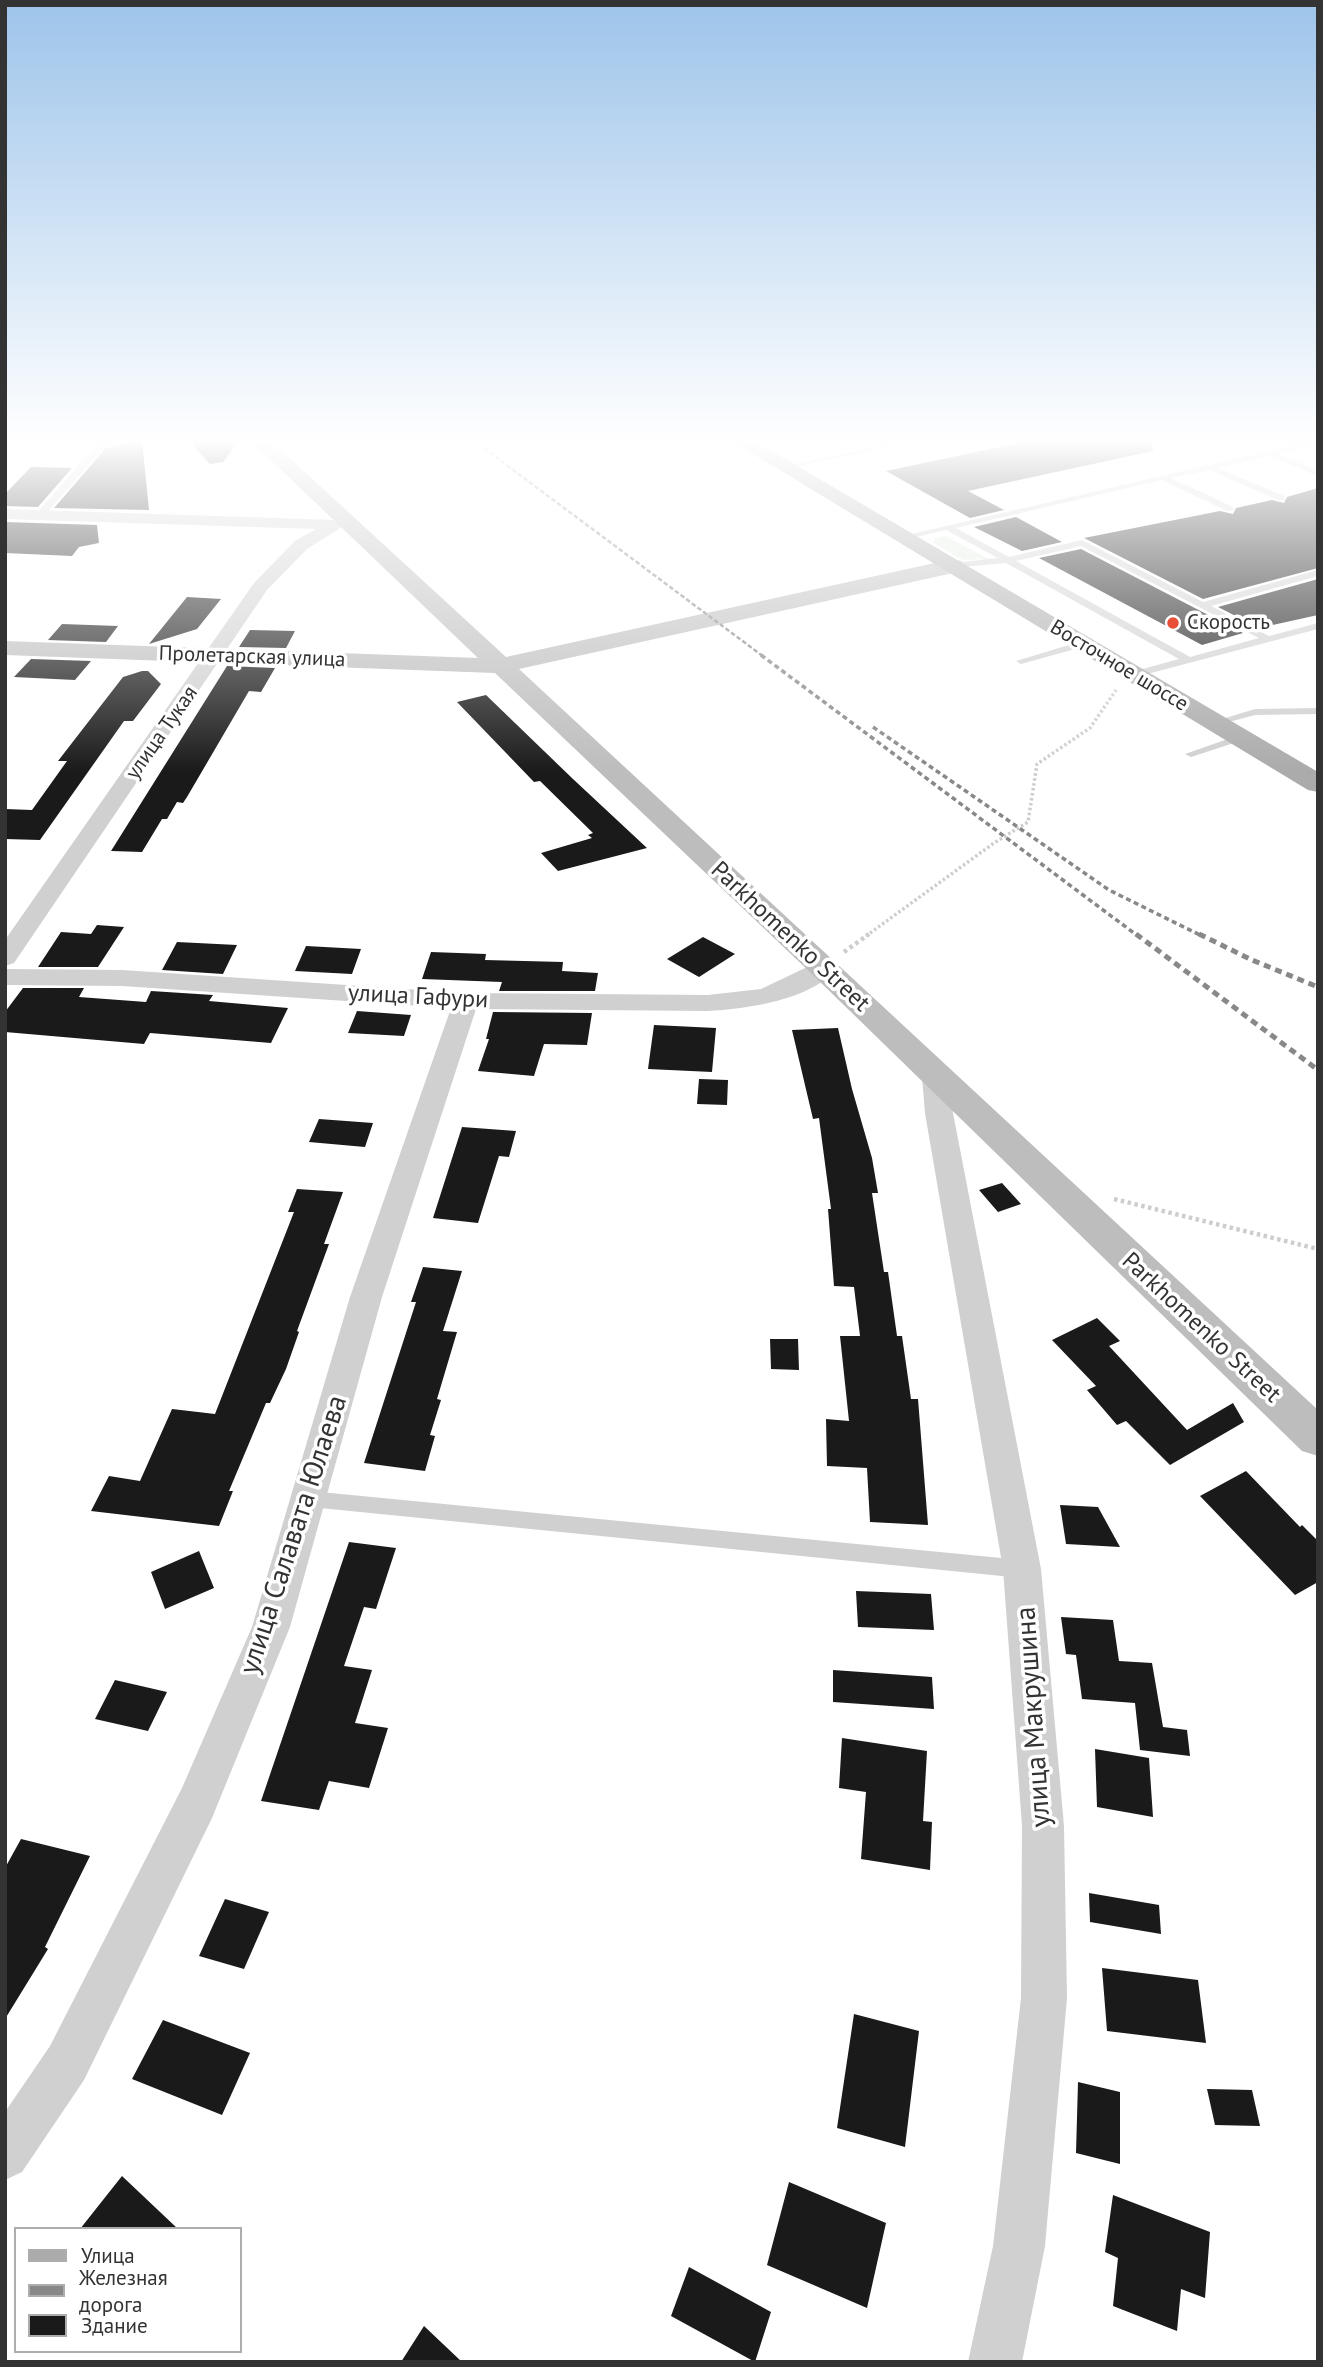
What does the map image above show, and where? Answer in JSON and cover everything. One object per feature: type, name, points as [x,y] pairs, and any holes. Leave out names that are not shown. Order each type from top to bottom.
[{"type":"main road","name":"Parkhomenko Street","points":[[370,550],[824,967],[936,1077],[1318,1438]]},
{"type":"main road","name":"Восточное шоссе","points":[[926,550],[1318,784]]},
{"type":"main road","name":"Пролетарская улица","points":[[5,648],[499,666],[953,566]]},
{"type":"street","name":"улица Тукая","points":[[5,958],[215,656],[245,608],[277,567],[296,550]]},
{"type":"street","name":"улица Гафури","points":[[5,977],[122,978],[466,1001],[738,1002],[798,986],[824,967]]},
{"type":"street","name":"улица Салавата Юлаева","points":[[5,2155],[67,2063],[197,1803],[271,1627],[366,1297],[466,1001]]},
{"type":"street","name":"улица Макрушина","points":[[936,1077],[939,1113],[1022,1569],[1043,1826],[1044,1998],[1019,2246],[995,2362]]},
{"type":"lane","points":[[989,550],[1188,660]]},
{"type":"lane","points":[[953,566],[1007,561],[1053,550]]},
{"type":"lane","points":[[1095,550],[1268,639]]},
{"type":"lane","points":[[1202,605],[1318,573]]},
{"type":"lane","points":[[1132,675],[1318,626]]},
{"type":"lane","points":[[1021,661],[1082,645]]},
{"type":"lane","points":[[1214,723],[1255,712],[1318,711]]},
{"type":"lane","points":[[1191,754],[1239,738]]},
{"type":"lane","points":[[310,1499],[1022,1569]]},
{"type":"path","points":[[824,967],[994,843],[1028,822],[1037,764],[1090,728],[1116,690],[1132,675]]},
{"type":"path","points":[[1102,1196],[1318,1249]]},
{"type":"shaded area","points":[[946,550],[973,550],[989,559],[963,560]]},
{"type":"building","points":[[5,550],[76,550],[72,556],[5,553]]},
{"type":"building","points":[[1084,550],[1243,633],[1202,645],[1039,558]]},
{"type":"building","points":[[1108,550],[1318,550],[1318,568],[1203,599]]},
{"type":"building","points":[[1318,579],[1318,615],[1259,628],[1218,607]]},
{"type":"building","points":[[187,597],[221,599],[197,629],[149,644]]},
{"type":"building","points":[[62,624],[118,626],[106,642],[48,640]]},
{"type":"building","points":[[250,630],[295,631],[286,648],[239,647]]},
{"type":"building","points":[[31,659],[91,661],[75,680],[14,677]]},
{"type":"building","points":[[227,666],[275,668],[261,692],[249,691],[187,797],[183,803],[177,802],[167,819],[162,819],[142,852],[111,851]]},
{"type":"building","points":[[148,671],[161,684],[133,721],[124,721],[40,840],[5,839],[5,809],[32,810],[67,761],[58,761],[123,677]]},
{"type":"building","points":[[486,695],[647,848],[558,871],[541,853],[592,838],[588,835],[593,833],[540,781],[534,782],[457,702]]},
{"type":"building","points":[[97,925],[124,927],[98,967],[38,967],[61,932],[91,934]]},
{"type":"building","points":[[703,937],[735,954],[699,977],[667,959]]},
{"type":"building","points":[[177,942],[237,945],[223,974],[162,970]]},
{"type":"building","points":[[306,946],[361,949],[352,974],[295,971]]},
{"type":"building","points":[[431,952],[486,954],[485,960],[563,962],[562,971],[598,973],[595,991],[499,991],[502,982],[422,979]]},
{"type":"building","points":[[23,988],[84,988],[79,997],[146,1002],[151,991],[213,995],[209,1001],[288,1008],[271,1043],[150,1033],[144,1044],[5,1032],[5,1012]]},
{"type":"building","points":[[357,1011],[411,1015],[404,1036],[348,1033]]},
{"type":"building","points":[[493,1012],[592,1013],[587,1045],[544,1044],[534,1076],[478,1071],[489,1039],[486,1039]]},
{"type":"building","points":[[654,1025],[716,1028],[712,1072],[648,1069]]},
{"type":"building","points":[[838,1028],[872,1158],[878,1193],[872,1193],[884,1272],[888,1272],[897,1336],[902,1336],[911,1399],[918,1399],[928,1525],[870,1522],[867,1468],[827,1466],[826,1419],[849,1421],[840,1336],[860,1336],[854,1287],[834,1286],[828,1209],[831,1209],[819,1118],[813,1119],[792,1030]]},
{"type":"building","points":[[699,1079],[728,1080],[727,1105],[697,1104]]},
{"type":"building","points":[[319,1119],[373,1123],[365,1147],[309,1142]]},
{"type":"building","points":[[462,1127],[516,1131],[509,1157],[499,1156],[478,1223],[433,1218]]},
{"type":"building","points":[[1002,1183],[1021,1204],[998,1212],[979,1190]]},
{"type":"building","points":[[297,1189],[343,1192],[324,1244],[329,1244],[286,1369],[270,1403],[266,1403],[229,1491],[233,1491],[219,1526],[91,1511],[109,1476],[140,1481],[172,1409],[215,1414],[294,1212],[288,1212]]},
{"type":"building","points":[[423,1267],[462,1271],[443,1331],[457,1332],[437,1399],[441,1400],[430,1435],[435,1436],[425,1471],[364,1463],[416,1302],[411,1302]]},
{"type":"building","points":[[1097,1318],[1120,1341],[1109,1346],[1187,1430],[1233,1403],[1244,1422],[1170,1465],[1126,1421],[1117,1425],[1087,1390],[1096,1386],[1052,1340]]},
{"type":"building","points":[[770,1339],[798,1339],[799,1370],[771,1369]]},
{"type":"building","points":[[1246,1471],[1300,1527],[1302,1525],[1318,1541],[1318,1582],[1295,1595],[1200,1496]]},
{"type":"building","points":[[1060,1505],[1098,1507],[1120,1547],[1066,1544]]},
{"type":"building","points":[[349,1542],[396,1548],[376,1609],[364,1607],[344,1666],[372,1670],[355,1723],[388,1728],[369,1788],[329,1781],[319,1810],[261,1801]]},
{"type":"building","points":[[199,1551],[214,1588],[165,1609],[151,1572]]},
{"type":"building","points":[[856,1591],[931,1594],[934,1630],[858,1627]]},
{"type":"building","points":[[1061,1617],[1113,1620],[1119,1661],[1152,1663],[1163,1727],[1187,1730],[1190,1756],[1140,1750],[1135,1703],[1082,1699],[1076,1655],[1066,1654]]},
{"type":"building","points":[[833,1670],[932,1677],[934,1709],[833,1702]]},
{"type":"building","points":[[115,1680],[167,1692],[148,1731],[95,1719]]},
{"type":"building","points":[[842,1738],[927,1751],[923,1821],[932,1822],[930,1870],[861,1859],[866,1792],[839,1788]]},
{"type":"building","points":[[1095,1749],[1149,1758],[1153,1817],[1097,1807]]},
{"type":"building","points":[[21,1839],[90,1856],[45,1947],[48,1949],[5,2019],[5,1868]]},
{"type":"building","points":[[1089,1893],[1159,1905],[1161,1934],[1090,1922]]},
{"type":"building","points":[[225,1899],[269,1912],[244,1969],[199,1956]]},
{"type":"building","points":[[1102,1968],[1198,1980],[1206,2043],[1107,2031]]},
{"type":"building","points":[[854,2014],[919,2031],[905,2147],[837,2128]]},
{"type":"building","points":[[163,2020],[250,2053],[222,2115],[132,2079]]},
{"type":"building","points":[[1078,2082],[1120,2092],[1120,2164],[1076,2153]]},
{"type":"building","points":[[1207,2089],[1252,2090],[1260,2126],[1215,2125]]},
{"type":"building","points":[[122,2176],[176,2227],[82,2227]]},
{"type":"building","points":[[789,2182],[886,2223],[867,2308],[767,2265]]},
{"type":"building","points":[[1113,2195],[1210,2232],[1205,2298],[1181,2289],[1177,2331],[1113,2306],[1118,2258],[1105,2252]]},
{"type":"building","points":[[689,2267],[771,2312],[755,2362],[671,2316]]},
{"type":"building","points":[[424,2326],[462,2362],[401,2362]]},
{"type":"railway","points":[[621,550],[764,657]]},
{"type":"railway","points":[[761,655],[1138,936]]},
{"type":"railway","points":[[873,727],[1109,890],[1202,936]]},
{"type":"railway","points":[[1136,934],[1318,1070]]},
{"type":"railway","points":[[1199,934],[1252,960],[1318,987]]},
{"type":"place","name":"Скорость","points":[[1173,623]]}]
